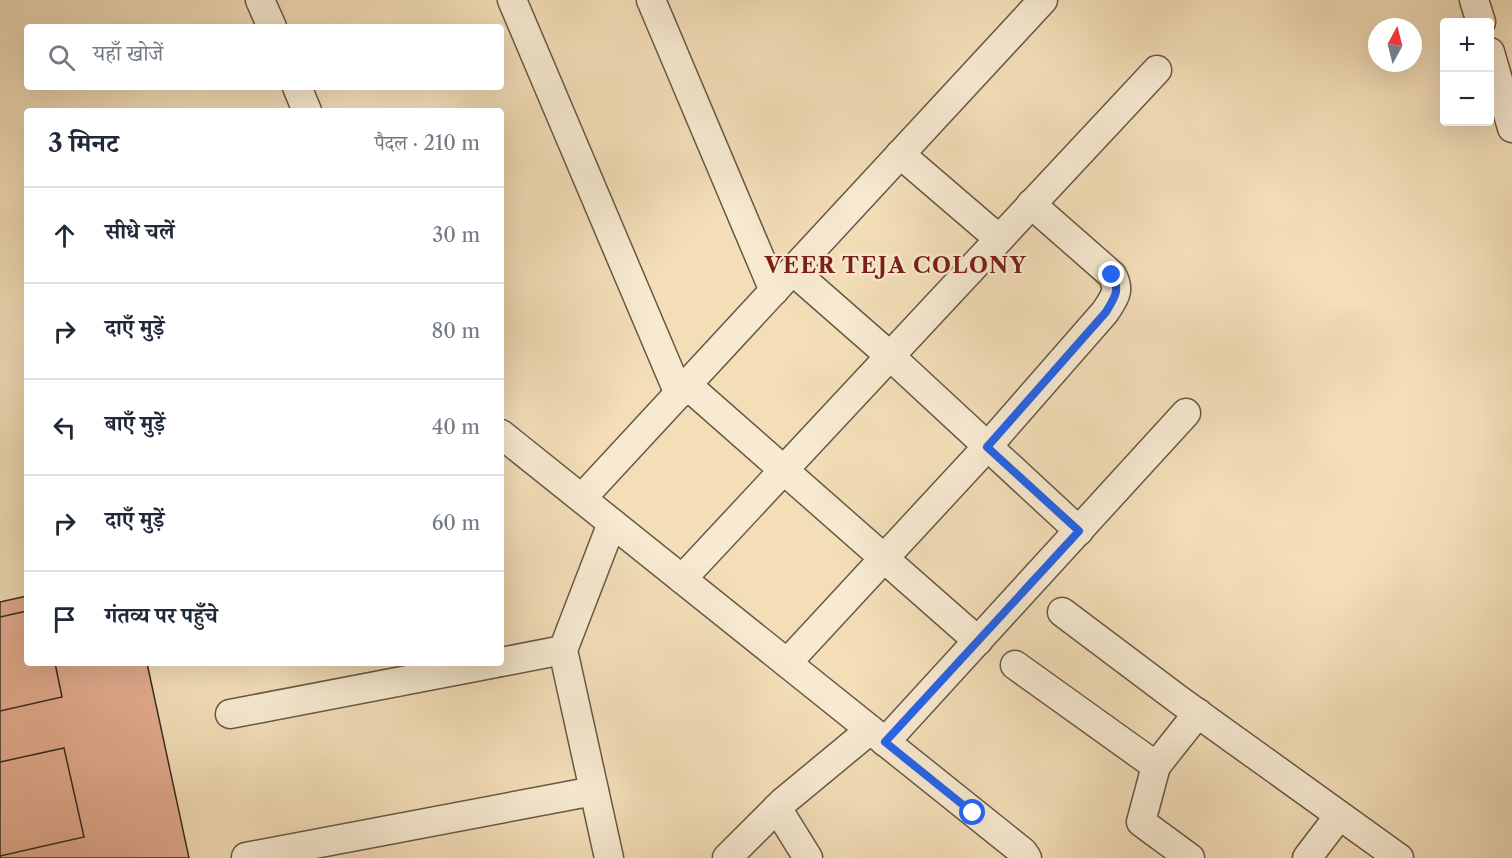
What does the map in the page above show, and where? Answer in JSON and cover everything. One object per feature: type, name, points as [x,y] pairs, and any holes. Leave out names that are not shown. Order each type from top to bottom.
[{"type":"street","points":[[260,0],[271,24]]},
{"type":"street","points":[[512,0],[683,389],[784,470],[978,641]]},
{"type":"street","points":[[651,0],[783,281],[890,356],[1079,531]]},
{"type":"street","points":[[582,498],[1043,0]]},
{"type":"street","points":[[1474,0],[1480,18]]},
{"type":"street","points":[[1494,66],[1512,128]]},
{"type":"street","points":[[682,579],[1157,70]]},
{"type":"street","points":[[298,90],[306,108]]},
{"type":"street","points":[[900,154],[999,239]]},
{"type":"street","points":[[787,663],[987,447],[1106,312],[1115,296],[1117,285],[1112,275],[1031,204]]},
{"type":"street","points":[[727,858],[777,808],[878,736],[978,641],[1186,413]]},
{"type":"street","points":[[504,436],[1023,852],[1027,858]]},
{"type":"street","points":[[609,858],[563,650],[612,523]]},
{"type":"street","points":[[1062,612],[1198,714],[1399,858]]},
{"type":"street","points":[[504,661],[563,650]]},
{"type":"street","points":[[1015,665],[1156,766]]},
{"type":"street","points":[[230,714],[480,666]]},
{"type":"street","points":[[1190,858],[1141,822],[1156,766],[1198,714]]},
{"type":"street","points":[[246,857],[594,791]]},
{"type":"street","points":[[777,808],[808,858]]},
{"type":"street","points":[[1307,858],[1339,816]]},
{"type":"building","points":[[24,597],[24,666],[148,666],[189,858],[0,858],[0,602]]},
{"type":"building","points":[[24,612],[24,666],[56,666],[62,697],[0,711],[0,617]]},
{"type":"building","points":[[64,748],[84,837],[0,856],[0,762]]},
{"type":"district","name":"VEER TEJA COLONY","points":[[896,265]]},
{"type":"route","points":[[973,813],[885,742],[1079,531],[987,447],[1106,312],[1115,296],[1117,285],[1112,275]]}]
